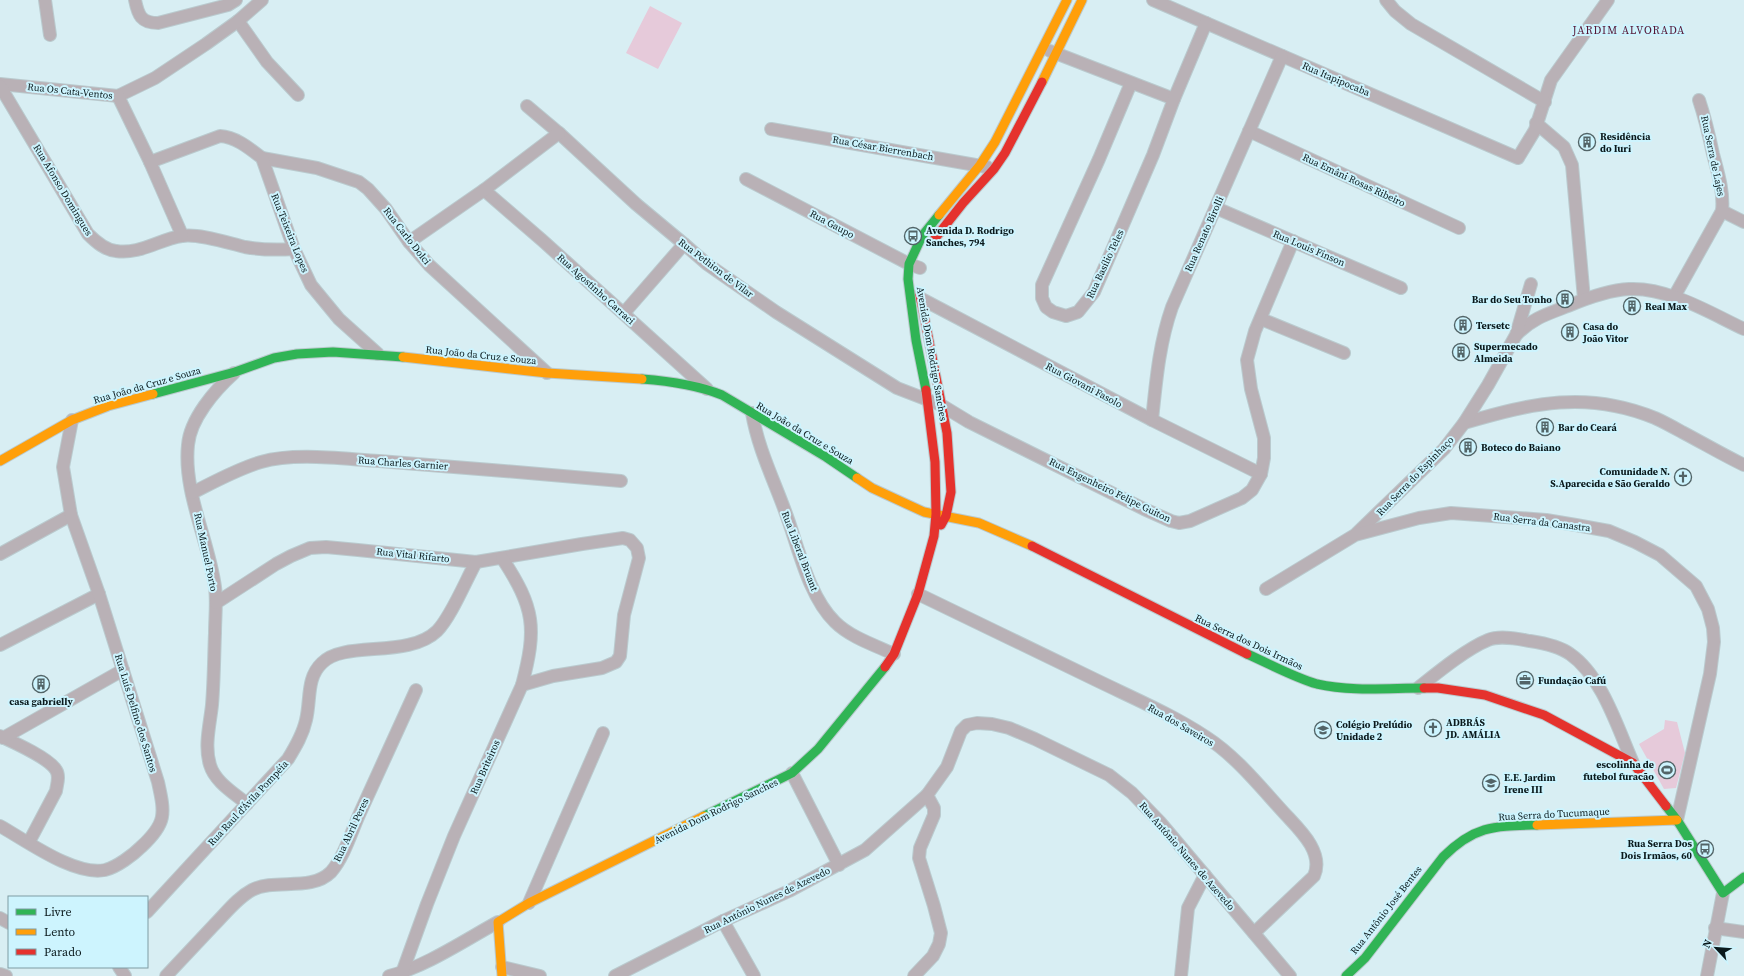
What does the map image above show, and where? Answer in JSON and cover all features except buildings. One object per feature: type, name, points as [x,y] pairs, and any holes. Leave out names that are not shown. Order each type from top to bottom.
[{"type":"main road","points":[[917,278],[922,236],[980,165],[1011,112],[1067,0]]},
{"type":"main road","points":[[929,246],[958,209],[994,169],[1005,153],[1057,54],[1082,0]]},
{"type":"main road","name":"Avenida Dom Rodrigo Sanches","points":[[498,922],[529,903],[792,773],[818,749],[844,719],[884,669],[894,654],[918,594],[934,536],[936,514],[935,462],[928,400],[916,340],[917,278]]},
{"type":"main road","name":"Avenida Dom Rodrigo Sanches","points":[[917,278],[947,433],[951,492],[946,516],[934,536]]},
{"type":"main road","name":"Rua João da Cruz e Souza","points":[[0,461],[72,420],[108,406],[235,372],[274,358],[297,354],[333,352],[378,354],[547,373],[659,380],[707,389],[722,395],[826,457],[872,488],[924,512],[946,516]]},
{"type":"main road","name":"Rua Serra dos Dois Irmãos","points":[[946,516],[979,523],[1020,540],[1221,642],[1299,678],[1346,688],[1438,688],[1461,691],[1501,700],[1544,715],[1583,734],[1633,763],[1677,820],[1723,892]]},
{"type":"main road","name":"Rua Serra do Tucumaque","points":[[1442,857],[1464,837],[1486,828],[1677,820]]},
{"type":"main road","name":"Rua Antônio José Bentes","points":[[1346,976],[1365,958],[1442,857]]},
{"type":"main road","points":[[1723,892],[1744,876]]},
{"type":"main road","points":[[498,922],[502,972]]},
{"type":"street","points":[[44,0],[50,35]]},
{"type":"street","points":[[135,0],[138,12],[149,23],[158,23],[204,6],[228,5],[236,0]]},
{"type":"street","name":"Rua Os Cata-Ventos","points":[[0,85],[118,96],[155,78],[238,22],[262,0]]},
{"type":"street","name":"Rua Itapipocaba","points":[[1153,0],[1518,158],[1530,140],[1536,123]]},
{"type":"street","points":[[1386,0],[1394,11],[1411,24],[1545,102]]},
{"type":"street","points":[[1584,299],[1572,165],[1564,147],[1536,123],[1545,102],[1550,80],[1608,0]]},
{"type":"street","points":[[238,22],[267,62],[298,95]]},
{"type":"street","name":"Rua Basílio Teles","points":[[1131,83],[1099,159],[1042,286],[1042,298],[1046,306],[1052,312],[1058,314],[1066,316],[1078,312],[1094,292],[1153,155],[1174,99],[1206,23]]},
{"type":"street","points":[[1043,48],[1174,99]]},
{"type":"street","name":"Rua Renato Birolli","points":[[1152,420],[1159,356],[1172,307],[1282,56]]},
{"type":"street","name":"Rua Afonso Domingues","points":[[0,85],[88,234],[96,242],[110,250],[127,251],[182,235],[201,237],[248,247],[274,250],[294,249]]},
{"type":"street","points":[[118,96],[150,162],[182,235]]},
{"type":"street","name":"Rua Serra de Lajes","points":[[1699,100],[1706,119],[1719,177],[1723,203],[1722,211]]},
{"type":"street","name":"Rua Pethion de Vilar","points":[[526,106],[559,133],[636,204],[707,264],[776,312],[897,388],[928,400]]},
{"type":"street","name":"Rua César Bierrenbach","points":[[771,129],[980,165],[994,169]]},
{"type":"street","name":"Rua Emâni Rosas Ribeiro","points":[[1249,131],[1459,228]]},
{"type":"street","points":[[409,242],[484,190],[559,133]]},
{"type":"street","points":[[150,162],[220,136],[229,137],[252,150],[262,158]]},
{"type":"street","name":"Rua Carlo Dolci","points":[[262,158],[317,168],[359,182],[375,196],[409,242],[440,276],[547,373]]},
{"type":"street","name":"Rua Teixeira Lopes","points":[[262,158],[294,249],[311,285],[339,320],[378,354]]},
{"type":"street","name":"Rua Gaupo","points":[[746,179],[917,278]]},
{"type":"street","name":"Rua Agostinho Carraci","points":[[484,190],[624,313],[707,389]]},
{"type":"street","name":"Rua Louis Finson","points":[[1216,208],[1402,288]]},
{"type":"street","points":[[1674,296],[1722,211],[1744,222]]},
{"type":"street","name":"Rua Engenheiro Felipe Guiton","points":[[928,400],[941,405],[969,422],[1171,521],[1179,523],[1190,521],[1211,513],[1242,498],[1252,490],[1261,474],[1264,458],[1264,438],[1251,389],[1247,360],[1250,347],[1293,241]]},
{"type":"street","points":[[624,313],[684,244]]},
{"type":"street","name":"Rua Giovani Fasolo","points":[[917,278],[1152,420],[1261,474]]},
{"type":"street","name":"Rua Serra do Espinhaço","points":[[1354,535],[1394,499],[1444,449],[1464,423],[1488,385],[1516,334],[1531,284]]},
{"type":"street","points":[[1516,334],[1528,323],[1584,299],[1617,290],[1630,289],[1646,289],[1674,296],[1744,329]]},
{"type":"street","points":[[1261,319],[1344,353]]},
{"type":"street","name":"Rua Manuel Porto","points":[[235,372],[222,384],[208,402],[190,432],[187,464],[192,493],[211,567],[216,603],[213,682],[208,750],[210,765],[219,780],[247,804]]},
{"type":"street","points":[[1464,423],[1495,414],[1549,402],[1586,401],[1609,404],[1656,418],[1744,465]]},
{"type":"street","name":"Rua Liberal Bruant","points":[[752,413],[757,437],[766,462],[813,587],[821,603],[834,621],[843,628],[873,645],[894,654]]},
{"type":"street","name":"Rua Luís Delfino dos Santos","points":[[0,826],[77,867],[94,871],[107,869],[136,852],[159,828],[163,817],[162,799],[123,670],[99,594],[71,515],[62,467],[72,420]]},
{"type":"street","name":"Rua Charles Garnier","points":[[192,493],[213,482],[262,462],[292,458],[330,458],[410,463],[621,481]]},
{"type":"street","name":"Rua Serra da Canastra","points":[[1266,589],[1354,535],[1419,518],[1451,513],[1546,520],[1609,531],[1660,555],[1696,586],[1703,597],[1708,609],[1714,642],[1710,674],[1677,820]]},
{"type":"street","points":[[0,554],[71,515]]},
{"type":"street","name":"Rua Vital Rifarto","points":[[216,603],[276,564],[310,548],[358,550],[476,562],[534,551],[623,538],[634,543],[637,548],[639,558],[624,615],[620,656],[613,664],[584,672],[554,676],[522,685]]},
{"type":"street","name":"Rua Briteiros","points":[[402,974],[426,904],[454,836],[522,685],[532,638],[531,621],[524,596],[514,576],[502,558]]},
{"type":"street","name":"Rua Raul d'Ávila Pompéia","points":[[148,911],[276,774],[288,758],[298,742],[307,716],[311,680],[317,667],[323,661],[338,655],[406,645],[420,641],[437,631],[445,620],[476,562]]},
{"type":"street","points":[[0,645],[99,594]]},
{"type":"street","name":"Rua dos Saveiros","points":[[918,594],[1165,714],[1206,737],[1231,757],[1294,823],[1312,848],[1317,858],[1317,869],[1314,876],[1254,933]]},
{"type":"street","points":[[1418,688],[1441,671],[1489,640],[1513,638],[1557,648],[1570,653],[1592,678],[1604,698],[1633,763]]},
{"type":"street","points":[[2,737],[123,670]]},
{"type":"street","name":"Rua Abril Peres","points":[[166,976],[232,906],[251,891],[258,887],[313,881],[331,871],[341,855],[416,690]]},
{"type":"street","name":"Rua Antônio Nunes de Azevedo","points":[[615,976],[723,920],[789,891],[865,850],[927,795],[947,767],[961,731],[964,728],[976,723],[992,724],[1008,728],[1075,757],[1108,775],[1132,793],[1160,822],[1290,976]]},
{"type":"street","points":[[529,903],[603,733]]},
{"type":"street","points":[[2,737],[53,765],[57,771],[58,782],[56,791],[29,842]]},
{"type":"street","points":[[792,773],[839,865]]},
{"type":"street","points":[[914,976],[933,956],[941,933],[919,858],[920,848],[934,815],[934,808],[927,795]]},
{"type":"street","points":[[1181,976],[1188,908],[1205,876]]},
{"type":"street","points":[[1707,976],[1723,892]]},
{"type":"street","points":[[723,920],[754,976]]},
{"type":"street","name":"Avenida Dom Rodrigo Sanches","points":[[389,976],[402,974],[498,922]]},
{"type":"street","points":[[1715,928],[1744,932]]},
{"type":"street","points":[[502,972],[540,976]]},
{"type":"shaded area","points":[[650,6],[682,23],[658,69],[626,53]]},
{"type":"shaded area","name":"escolinha de futebol furacão","points":[[1665,720],[1677,722],[1685,753],[1676,788],[1664,789],[1639,744],[1664,729]]},
{"type":"traffic: fast","points":[[926,390],[916,340],[908,279],[909,264],[922,236],[939,215]]},
{"type":"traffic: fast","points":[[153,394],[235,372],[274,358],[297,354],[333,352],[403,357]]},
{"type":"traffic: fast","points":[[642,379],[683,384],[722,395],[826,457],[857,478]]},
{"type":"traffic: fast","points":[[1247,654],[1290,674],[1317,684],[1357,689],[1424,688]]},
{"type":"traffic: fast","points":[[704,816],[792,773],[818,749],[885,667]]},
{"type":"traffic: fast","points":[[1666,806],[1677,820],[1723,893],[1744,877]]},
{"type":"traffic: fast","points":[[1346,976],[1365,958],[1443,857],[1455,846],[1465,839],[1486,829],[1537,825]]},
{"type":"traffic: slow","points":[[939,215],[980,165],[995,142],[1067,0]]},
{"type":"traffic: slow","points":[[1042,82],[1082,0]]},
{"type":"traffic: slow","points":[[403,357],[547,373],[642,379]]},
{"type":"traffic: slow","points":[[0,461],[72,420],[108,406],[153,394]]},
{"type":"traffic: slow","points":[[857,478],[872,488],[924,512],[979,523],[1032,546]]},
{"type":"traffic: slow","points":[[502,976],[498,922],[529,903],[704,816]]},
{"type":"traffic: slow","points":[[1537,825],[1677,820]]},
{"type":"traffic: jam","points":[[933,241],[963,203],[994,169],[1005,153],[1042,82]]},
{"type":"traffic: jam","points":[[920,295],[947,433],[951,492],[946,516],[941,525]]},
{"type":"traffic: jam","points":[[885,667],[894,654],[918,594],[934,536],[936,514],[935,462],[926,390]]},
{"type":"traffic: jam","points":[[1032,546],[1247,654]]},
{"type":"traffic: jam","points":[[1424,688],[1438,688],[1485,695],[1544,715],[1633,763],[1666,806]]},
{"type":"place","name":"Residência do Iuri","points":[[1587,142]]},
{"type":"place","name":"Avenida D. Rodrigo Sanches, 794","points":[[913,236]]},
{"type":"place","name":"Bar do Seu Tonho","points":[[1565,299]]},
{"type":"place","name":"Real Max","points":[[1632,306]]},
{"type":"place","name":"Tersetc","points":[[1463,325]]},
{"type":"place","name":"Casa do João Vitor","points":[[1570,332]]},
{"type":"place","name":"Supermecado Almeida","points":[[1461,352]]},
{"type":"place","name":"Bar do Ceará","points":[[1545,427]]},
{"type":"place","name":"Boteco do Baiano","points":[[1468,447]]},
{"type":"place","name":"Comunidade N. S.Aparecida e São Geraldo","points":[[1683,477]]},
{"type":"place","name":"Fundação Cafú","points":[[1525,680]]},
{"type":"place","name":"casa gabrielly","points":[[41,684]]},
{"type":"place","name":"ADBRÁS JD. AMÁLIA","points":[[1433,728]]},
{"type":"place","name":"Colégio Prelúdio Unidade 2","points":[[1323,730]]},
{"type":"place","name":"escolinha de futebol furacão","points":[[1667,770]]},
{"type":"place","name":"E.E. Jardim Irene III","points":[[1491,783]]},
{"type":"place","name":"Rua Serra Dos Dois Irmãos, 60","points":[[1705,849]]},
{"type":"district","name":"JARDIM ALVORADA","points":[[1629,30]]}]
